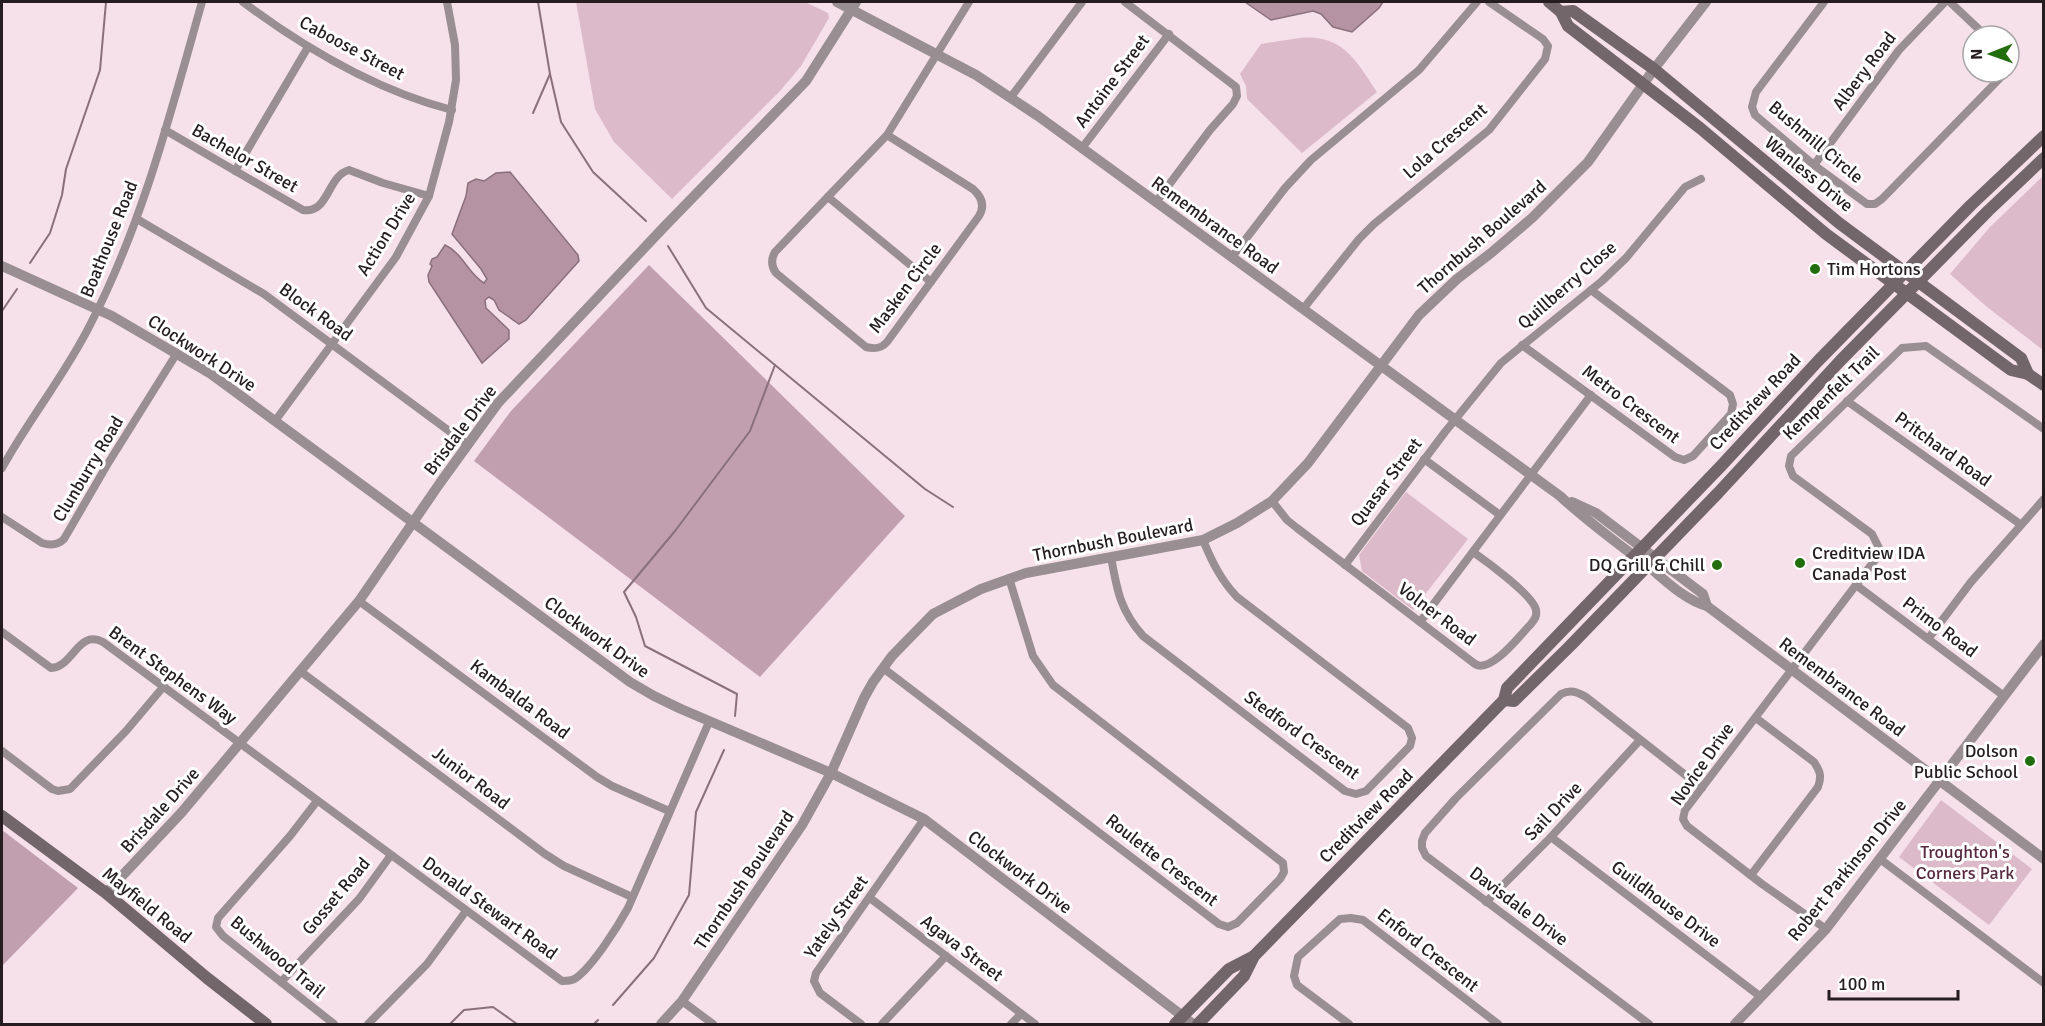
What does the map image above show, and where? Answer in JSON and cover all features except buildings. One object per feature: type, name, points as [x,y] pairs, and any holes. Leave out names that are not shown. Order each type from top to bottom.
[{"type":"main road","name":"Wanless Drive","points":[[1549,2],[1561,12],[1568,26],[1700,128],[1800,213],[2011,370],[2028,374],[2043,385]]},
{"type":"main road","name":"Wanless Drive","points":[[1561,12],[1573,11],[1654,69],[1812,201],[2021,358],[2028,374]]},
{"type":"main road","name":"Creditview Road","points":[[1196,1024],[1244,976],[1254,956],[1503,700],[1507,688],[1721,466],[1818,360],[1971,205],[2043,136]]},
{"type":"main road","name":"Creditview Road","points":[[1503,700],[1514,701],[1570,646],[1718,493],[1823,379],[2043,158]]},
{"type":"main road","points":[[1718,493],[1714,485],[1721,466]]},
{"type":"main road","name":"Mayfield Road","points":[[2,816],[106,892],[207,978],[266,1024]]},
{"type":"main road","name":"Creditview Road","points":[[1179,1020],[1229,969],[1254,956]]},
{"type":"street","name":"Boathouse Road","points":[[2,468],[73,355],[98,309],[137,219],[202,2]]},
{"type":"street","name":"Caboose Street","points":[[243,2],[308,46],[383,86],[415,100],[452,110]]},
{"type":"street","name":"Action Drive","points":[[275,421],[396,257],[429,196],[452,110],[456,80],[456,61],[447,2]]},
{"type":"street","name":"Remembrance Road","points":[[837,2],[854,5],[1011,97],[1530,475],[1560,496],[1596,513],[1696,603],[1707,606],[2043,859]]},
{"type":"street","name":"Masken Circle","points":[[887,135],[973,189],[982,201],[982,210],[887,342],[880,348],[875,348],[866,347],[785,280],[773,268],[772,257],[774,252],[887,135],[969,2]]},
{"type":"street","points":[[1011,97],[1082,2]]},
{"type":"street","points":[[1125,2],[1236,87],[1237,96],[1233,104],[1210,130],[1156,202]]},
{"type":"street","points":[[1232,257],[1285,188],[1311,160],[1419,70],[1477,2]]},
{"type":"street","name":"Lola Crescent","points":[[1303,309],[1359,239],[1374,224],[1489,130],[1545,59],[1548,46],[1543,39],[1489,2]]},
{"type":"street","name":"Thornbush Boulevard","points":[[661,1024],[682,1001],[802,825],[831,772],[864,698],[882,668],[933,614],[981,589],[1026,573],[1203,540],[1237,523],[1272,501],[1308,463],[1419,315],[1457,279],[1532,218],[1581,170],[1706,2]]},
{"type":"street","name":"Bushmill Circle","points":[[1824,2],[1756,92],[1752,107],[1755,115],[1814,165],[1867,204],[1875,204],[1895,186],[1994,84]]},
{"type":"street","name":"Albery Road","points":[[1814,165],[1899,50],[1945,2]]},
{"type":"street","points":[[1950,2],[1973,24]]},
{"type":"street","name":"Brisdale Drive","points":[[106,892],[182,812],[359,601],[498,403],[806,81],[854,5]]},
{"type":"street","name":"Antoine Street","points":[[1082,148],[1169,34]]},
{"type":"street","points":[[235,171],[308,46]]},
{"type":"street","name":"Bachelor Street","points":[[165,130],[303,210],[316,210],[338,176],[349,170],[383,183],[429,196]]},
{"type":"street","name":"Quillberry Close","points":[[1455,419],[1501,363],[1591,290],[1626,258],[1685,186],[1701,179]]},
{"type":"street","points":[[828,197],[931,282]]},
{"type":"street","name":"Block Road","points":[[137,219],[264,294],[468,445]]},
{"type":"street","name":"Clockwork Drive","points":[[2,266],[98,309],[211,374],[630,682],[710,722],[831,772],[924,819],[1179,1020],[1196,1024]]},
{"type":"street","name":"Metro Crescent","points":[[1522,345],[1675,457],[1684,460],[1693,456],[1731,414],[1733,404],[1727,392],[1591,290]]},
{"type":"street","name":"Kempenfelt Trail","points":[[1792,670],[1878,556],[1876,540],[1872,534],[1797,479],[1790,471],[1791,456],[1902,348],[1926,346],[2043,429]]},
{"type":"street","name":"Clunburry Road","points":[[2,517],[42,543],[49,545],[60,543],[177,353]]},
{"type":"street","points":[[1420,622],[1591,395]]},
{"type":"street","name":"Pritchard Road","points":[[1848,401],[2019,524]]},
{"type":"street","name":"Quasar Street","points":[[1345,565],[1455,419]]},
{"type":"street","points":[[1424,459],[1500,515]]},
{"type":"street","points":[[1928,639],[1971,582],[2043,499]]},
{"type":"street","name":"Volner Road","points":[[1272,501],[1287,520],[1479,667],[1493,663],[1532,624],[1536,617],[1536,610],[1533,603],[1502,573],[1473,552]]},
{"type":"street","name":"Stedford Crescent","points":[[1111,557],[1116,586],[1124,611],[1143,636],[1345,791],[1356,794],[1366,791],[1410,746],[1412,738],[1408,728],[1237,597],[1224,583],[1203,540]]},
{"type":"street","name":"Roulette Crescent","points":[[882,668],[1219,924],[1228,927],[1237,923],[1280,879],[1284,872],[1283,863],[1053,685],[1033,656],[1009,578]]},
{"type":"street","name":"Primo Road","points":[[1856,585],[2004,696]]},
{"type":"street","name":"Kambalda Road","points":[[359,601],[597,777],[669,811]]},
{"type":"street","name":"Brent Stephens Way","points":[[2,632],[51,668],[63,664],[83,641],[94,638],[103,642],[240,743]]},
{"type":"street","name":"Robert Parkinson Drive","points":[[1735,1024],[1826,929],[2043,644]]},
{"type":"street","name":"Novice Drive","points":[[1792,670],[1685,810],[1683,819],[1687,826],[1826,929]]},
{"type":"street","name":"Junior Road","points":[[300,671],[564,867],[632,897]]},
{"type":"street","points":[[2,751],[52,789],[58,791],[70,789],[126,731],[164,686]]},
{"type":"street","name":"Davisdale Drive","points":[[1640,740],[1586,697],[1572,690],[1566,691],[1456,798],[1425,833],[1422,848],[1426,856],[1649,1024]]},
{"type":"street","points":[[1751,875],[1821,780],[1821,772],[1814,762],[1756,718]]},
{"type":"street","name":"Donald Stewart Road","points":[[240,743],[555,977],[567,981],[578,977],[587,968],[621,921],[710,722]]},
{"type":"street","points":[[1640,740],[1702,788]]},
{"type":"street","name":"Sail Drive","points":[[1486,902],[1551,837],[1640,740]]},
{"type":"street","name":"Bushwood Trail","points":[[317,801],[216,922],[218,931],[223,936],[334,1024]]},
{"type":"street","name":"Yately Street","points":[[861,1024],[820,993],[814,981],[816,973],[924,819]]},
{"type":"street","name":"Guildhouse Drive","points":[[1551,837],[1761,997]]},
{"type":"street","name":"Gosset Road","points":[[280,982],[359,899],[391,855]]},
{"type":"street","points":[[1880,859],[2043,983]]},
{"type":"street","name":"Agava Street","points":[[870,898],[1035,1024]]},
{"type":"street","points":[[369,1024],[426,964],[466,911]]},
{"type":"street","name":"Enford Crescent","points":[[1349,1024],[1297,985],[1294,976],[1298,957],[1340,919],[1351,918],[1363,920],[1498,1024]]},
{"type":"street","points":[[882,1024],[946,956]]},
{"type":"street","points":[[682,1001],[713,1024]]},
{"type":"street","points":[[1011,1024],[1021,1014]]},
{"type":"green space","points":[[576,2],[805,2],[828,13],[829,18],[801,66],[781,90],[672,199],[614,142],[595,109]]},
{"type":"green space","points":[[1300,38],[1327,40],[1338,45],[1355,60],[1377,92],[1302,153],[1247,99],[1246,86],[1240,74],[1261,44]]},
{"type":"green space","points":[[2043,176],[2043,350],[1987,307],[1950,274],[1990,227]]},
{"type":"green space","points":[[1406,492],[1468,539],[1413,610],[1362,571],[1359,555]]},
{"type":"green space","name":"Troughton's Corners Park","points":[[1941,800],[2032,869],[1989,925],[1899,857]]},
{"type":"shaded area","points":[[1245,2],[1383,2],[1352,32],[1333,27],[1321,14],[1313,11],[1271,20]]},
{"type":"shaded area","points":[[510,172],[578,255],[579,261],[526,320],[519,324],[499,310],[494,300],[489,297],[485,300],[486,308],[509,330],[509,339],[482,363],[429,282],[428,275],[432,259],[437,257],[445,245],[456,253],[484,283],[487,279],[481,269],[452,234],[466,196],[468,183],[476,179],[484,181],[496,173]]},
{"type":"shaded area","points":[[649,265],[905,516],[760,677],[474,461],[511,411]]},
{"type":"shaded area","points":[[2,830],[78,888],[2,966]]},
{"type":"waterway","points":[[30,263],[50,233],[62,195],[66,169],[100,70],[106,2]]},
{"type":"waterway","points":[[538,2],[561,122],[593,172],[646,221]]},
{"type":"waterway","points":[[533,113],[550,74]]},
{"type":"waterway","points":[[668,246],[706,308],[925,489],[953,507]]},
{"type":"waterway","points":[[2,311],[17,289]]},
{"type":"waterway","points":[[735,716],[737,694],[645,646],[636,617],[624,592],[675,531],[750,431],[775,365]]},
{"type":"waterway","points":[[613,1005],[654,958],[689,895],[696,812],[724,750]]},
{"type":"waterway","points":[[450,1024],[464,1010],[493,1007],[517,1024]]},
{"type":"waterway","points":[[594,1024],[598,1020]]},
{"type":"place","name":"Tim Hortons","points":[[1815,269]]},
{"type":"place","name":"Creditview IDA Canada Post","points":[[1800,563]]},
{"type":"place","name":"DQ Grill & Chill","points":[[1717,565]]},
{"type":"place","name":"Dolson Public School","points":[[2030,761]]}]
